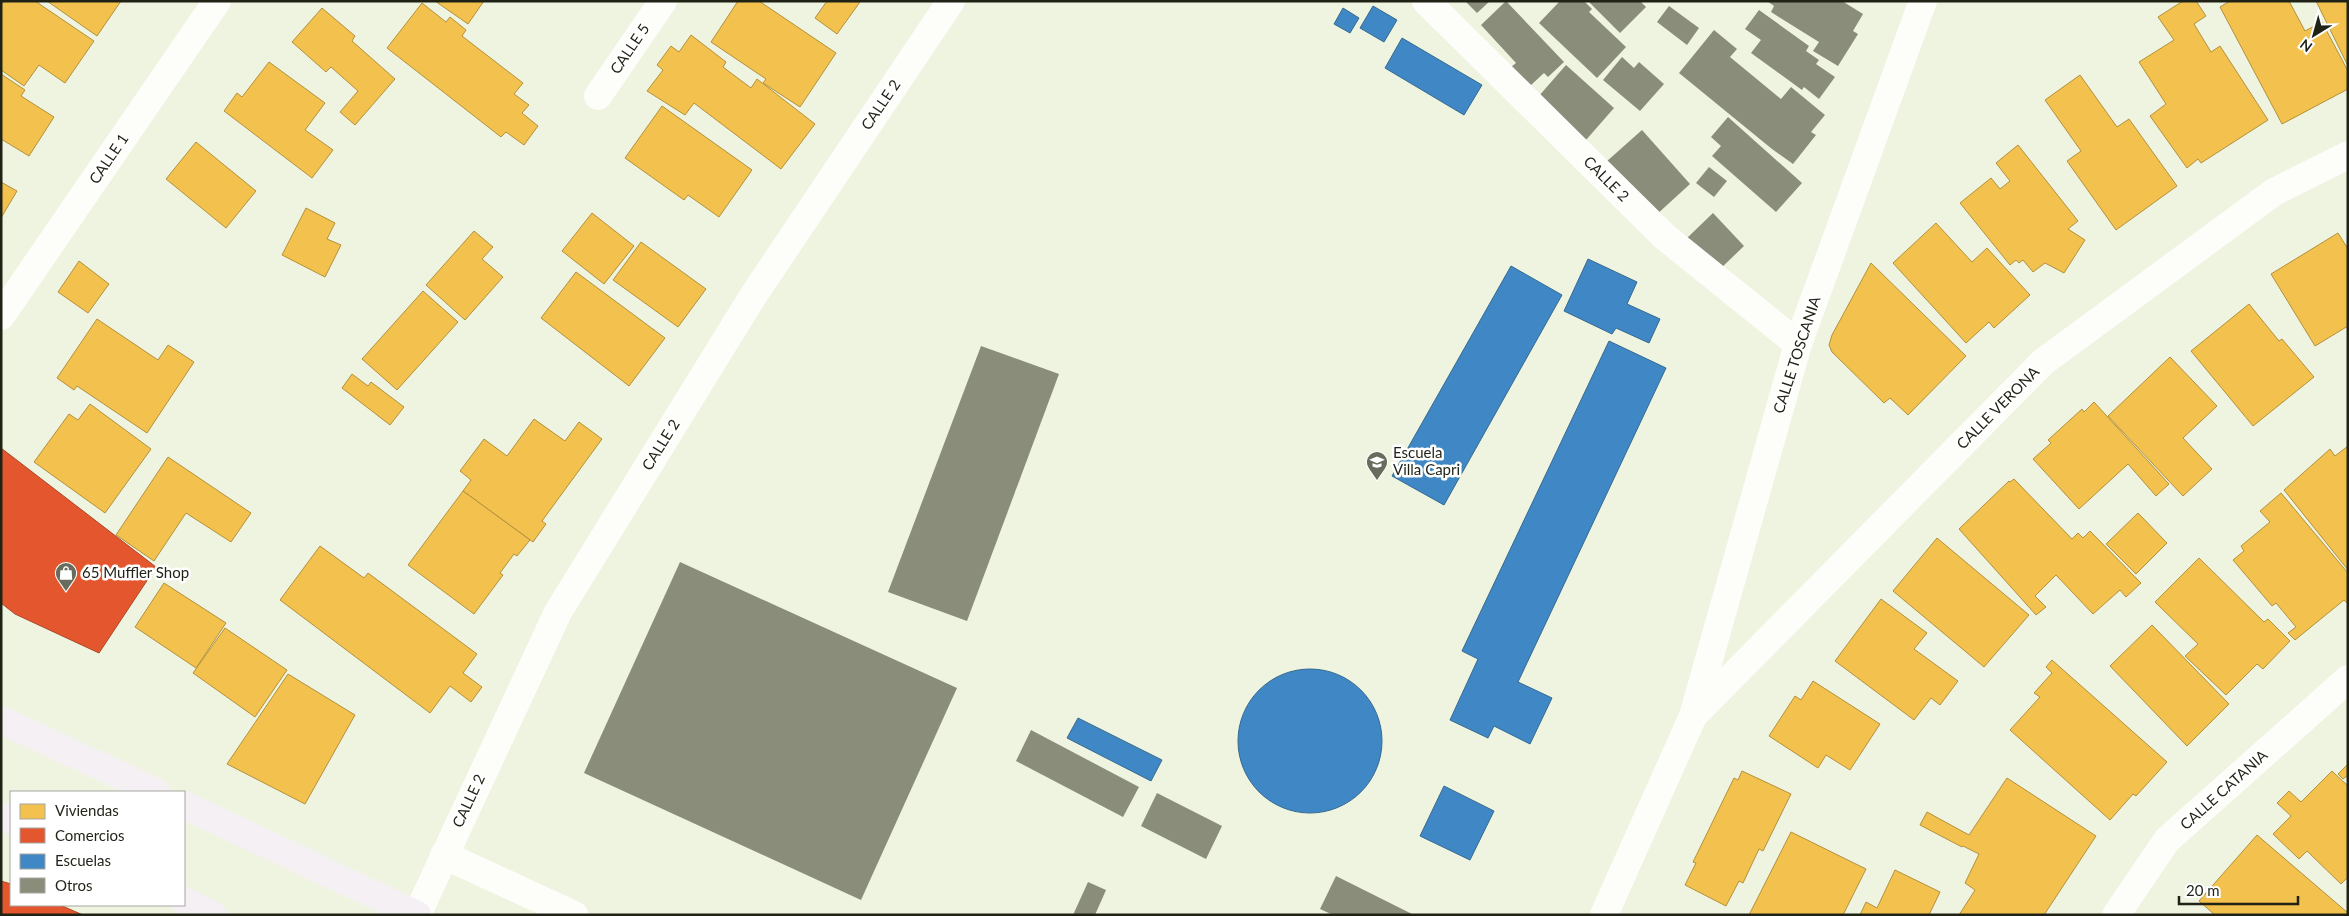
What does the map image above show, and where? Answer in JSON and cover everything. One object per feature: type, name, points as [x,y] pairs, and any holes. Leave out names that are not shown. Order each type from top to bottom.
[{"type":"highway","points":[[1,720],[154,791]]},
{"type":"highway","points":[[185,805],[417,915]]},
{"type":"highway","points":[[185,901],[213,915]]},
{"type":"street","name":"CALLE 1","points":[[1,316],[217,1]]},
{"type":"street","name":"CALLE 5","points":[[598,96],[663,1]]},
{"type":"street","name":"CALLE 2","points":[[417,915],[558,612],[753,296],[951,1]]},
{"type":"street","name":"CALLE 2","points":[[1426,1],[1665,237],[1798,344]]},
{"type":"street","name":"CALLE TOSCANIA","points":[[1693,716],[1798,344],[1923,1]]},
{"type":"street","name":"CALLE VERONA","points":[[1693,716],[2043,362],[2274,192],[2348,155]]},
{"type":"street","name":"CALLE CATANIA","points":[[2116,915],[2167,840],[2348,679]]},
{"type":"street","points":[[1609,913],[1693,716]]},
{"type":"street","points":[[444,855],[574,915]]},
{"type":"building: Viviendas","points":[[4,1],[35,1],[94,41],[65,83],[39,65],[24,86],[1,70],[1,5]]},
{"type":"building: Viviendas","points":[[47,1],[121,1],[97,36]]},
{"type":"building: Viviendas","points":[[435,1],[484,1],[468,24]]},
{"type":"building: Viviendas","points":[[738,1],[759,1],[836,53],[800,107],[763,83],[766,79],[711,42]]},
{"type":"building: Viviendas","points":[[827,1],[860,2],[837,34],[815,18]]},
{"type":"building: Viviendas","points":[[2183,1],[2196,1],[2206,16],[2194,24],[2211,52],[2220,46],[2268,120],[2201,163],[2198,159],[2187,168],[2150,116],[2166,104],[2139,62],[2174,40],[2158,17]]},
{"type":"building: Viviendas","points":[[2230,1],[2289,1],[2305,31],[2322,22],[2348,71],[2348,89],[2282,124],[2220,7]]},
{"type":"building: Viviendas","points":[[2316,1],[2348,1],[2348,66]]},
{"type":"building: Viviendas","points":[[422,3],[446,22],[450,17],[466,30],[462,36],[523,83],[514,94],[529,105],[522,113],[538,126],[524,145],[506,132],[501,137],[387,48]]},
{"type":"building: Viviendas","points":[[322,8],[355,36],[352,41],[395,79],[355,125],[340,112],[358,91],[331,67],[326,72],[292,42]]},
{"type":"building: Viviendas","points":[[691,35],[726,62],[723,67],[751,88],[757,79],[815,124],[781,169],[694,103],[685,115],[647,91],[663,70],[657,65],[671,46],[679,52]]},
{"type":"building: Viviendas","points":[[269,62],[325,103],[305,130],[333,150],[312,178],[224,111],[237,93],[242,97]]},
{"type":"building: Viviendas","points":[[1,74],[25,90],[21,96],[54,117],[29,156],[1,139]]},
{"type":"building: Viviendas","points":[[2080,75],[2117,127],[2129,119],[2177,186],[2116,230],[2067,161],[2081,151],[2045,100]]},
{"type":"building: Viviendas","points":[[662,106],[752,170],[719,217],[688,195],[684,200],[625,158]]},
{"type":"building: Viviendas","points":[[196,142],[256,191],[226,228],[166,179]]},
{"type":"building: Viviendas","points":[[2018,145],[2078,221],[2068,229],[2085,240],[2064,273],[2045,263],[2033,272],[2023,260],[2019,263],[2016,260],[2010,265],[1960,203],[1991,178],[2000,189],[2010,181],[1996,163]]},
{"type":"building: Viviendas","points":[[1,182],[17,191],[1,218]]},
{"type":"building: Viviendas","points":[[306,208],[335,223],[327,239],[341,245],[325,277],[282,255]]},
{"type":"building: Viviendas","points":[[592,213],[634,246],[604,284],[562,251]]},
{"type":"building: Viviendas","points":[[1936,223],[1972,262],[1987,248],[2030,295],[1994,328],[1989,322],[1966,343],[1893,263]]},
{"type":"building: Viviendas","points":[[474,231],[493,247],[482,259],[503,277],[465,320],[426,285]]},
{"type":"building: Viviendas","points":[[2338,233],[2348,249],[2348,326],[2315,346],[2271,274]]},
{"type":"building: Viviendas","points":[[641,242],[706,289],[678,327],[613,280]]},
{"type":"building: Viviendas","points":[[79,261],[109,284],[88,313],[58,292]]},
{"type":"building: Viviendas","points":[[1871,263],[1966,356],[1908,415],[1890,398],[1884,403],[1832,352],[1829,345],[1832,335]]},
{"type":"building: Viviendas","points":[[576,272],[665,338],[629,386],[541,318]]},
{"type":"building: Viviendas","points":[[423,291],[458,322],[397,390],[362,359]]},
{"type":"building: Viviendas","points":[[2249,304],[2279,341],[2282,339],[2314,377],[2253,426],[2191,351]]},
{"type":"building: Viviendas","points":[[97,319],[158,360],[168,345],[194,362],[147,433],[77,386],[74,390],[57,378]]},
{"type":"building: Viviendas","points":[[2170,357],[2217,406],[2183,438],[2212,469],[2183,496],[2108,416]]},
{"type":"building: Viviendas","points":[[352,374],[368,386],[371,382],[404,407],[390,425],[342,388]]},
{"type":"building: Viviendas","points":[[2094,402],[2169,484],[2156,496],[2128,464],[2079,509],[2033,459],[2051,443],[2048,440],[2082,409],[2084,412]]},
{"type":"building: Viviendas","points":[[90,404],[151,449],[105,513],[34,462],[69,414],[78,420]]},
{"type":"building: Viviendas","points":[[534,419],[565,441],[579,422],[602,439],[542,521],[546,524],[533,542],[463,491],[471,480],[460,471],[484,439],[507,456]]},
{"type":"building: Viviendas","points":[[2348,446],[2348,570],[2284,490],[2330,449],[2335,456]]},
{"type":"building: Viviendas","points":[[168,457],[251,513],[231,542],[186,513],[154,561],[116,535]]},
{"type":"building: Viviendas","points":[[2014,479],[2072,539],[2078,533],[2083,538],[2090,531],[2141,583],[2126,597],[2120,590],[2093,614],[2056,575],[2035,596],[2046,607],[2036,615],[1959,529],[2009,481]]},
{"type":"building: Viviendas","points":[[463,491],[530,540],[517,556],[514,554],[500,573],[503,575],[474,614],[408,565]]},
{"type":"building: Viviendas","points":[[2281,493],[2348,573],[2348,604],[2344,600],[2295,640],[2288,633],[2296,627],[2276,603],[2272,606],[2233,560],[2244,551],[2241,546],[2270,522],[2260,511]]},
{"type":"building: Viviendas","points":[[2138,513],[2167,543],[2136,574],[2106,544]]},
{"type":"building: Viviendas","points":[[1937,538],[2029,615],[1984,667],[1893,591]]},
{"type":"building: Viviendas","points":[[320,546],[364,578],[368,573],[477,654],[463,673],[482,687],[471,702],[450,686],[430,713],[280,600]]},
{"type":"building: Viviendas","points":[[2199,558],[2264,622],[2268,619],[2290,641],[2263,669],[2257,664],[2226,695],[2185,656],[2198,644],[2155,602]]},
{"type":"building: Viviendas","points":[[164,583],[226,623],[196,668],[135,627]]},
{"type":"building: Viviendas","points":[[1881,599],[1927,633],[1914,649],[1958,681],[1940,705],[1931,698],[1914,720],[1835,661]]},
{"type":"building: Viviendas","points":[[2152,625],[2229,704],[2187,746],[2110,666]]},
{"type":"building: Viviendas","points":[[225,628],[287,670],[255,717],[193,673]]},
{"type":"building: Viviendas","points":[[2052,660],[2167,762],[2136,796],[2133,794],[2110,820],[2010,730],[2040,697],[2034,693],[2052,673],[2046,667]]},
{"type":"building: Viviendas","points":[[288,674],[355,715],[305,804],[227,764]]},
{"type":"building: Viviendas","points":[[1813,681],[1880,724],[1850,770],[1826,755],[1818,768],[1769,736],[1795,696],[1801,700]]},
{"type":"building: Viviendas","points":[[2348,764],[2348,775],[2343,779],[2338,774]]},
{"type":"building: Viviendas","points":[[1742,771],[1791,794],[1763,851],[1759,849],[1743,883],[1739,881],[1726,906],[1685,885],[1696,863],[1693,862],[1734,778],[1738,780]]},
{"type":"building: Viviendas","points":[[2332,771],[2348,786],[2348,877],[2341,884],[2307,851],[2299,859],[2273,834],[2291,816],[2277,803],[2289,791],[2301,802]]},
{"type":"building: Viviendas","points":[[2007,778],[2096,836],[2044,915],[1959,915],[1975,890],[1965,883],[1979,854],[1920,825],[1927,812],[1969,835]]},
{"type":"building: Viviendas","points":[[1791,832],[1866,869],[1843,915],[1749,915]]},
{"type":"building: Viviendas","points":[[2257,835],[2348,913],[2348,915],[2215,915],[2199,901]]},
{"type":"building: Viviendas","points":[[1895,870],[1940,892],[1929,915],[1860,915],[1866,902],[1877,908]]},
{"type":"building: Comercios","points":[[1,448],[156,567],[99,653],[15,614],[1,603]]},
{"type":"building: Comercios","points":[[1,881],[10,884],[10,906],[62,906],[83,915],[1,915]]},
{"type":"building: Escuelas","points":[[1373,6],[1397,20],[1384,42],[1360,28]]},
{"type":"building: Escuelas","points":[[1343,8],[1359,18],[1350,33],[1334,24]]},
{"type":"building: Escuelas","points":[[1402,38],[1482,85],[1464,115],[1385,68]]},
{"type":"building: Escuelas","points":[[1588,259],[1637,282],[1627,304],[1660,319],[1649,343],[1616,328],[1612,334],[1564,311]]},
{"type":"building: Escuelas","points":[[1511,266],[1562,295],[1444,505],[1392,476]]},
{"type":"building: Escuelas","points":[[1609,341],[1666,368],[1518,682],[1552,698],[1530,744],[1494,726],[1488,738],[1450,720],[1478,659],[1462,651]]},
{"type":"building: Escuelas","points":[[1310,669],[1338,674],[1361,690],[1377,713],[1382,741],[1377,769],[1361,792],[1338,808],[1310,813],[1282,808],[1259,792],[1243,769],[1238,741],[1243,713],[1259,690],[1282,674]]},
{"type":"building: Escuelas","points":[[1078,718],[1162,760],[1151,781],[1067,738]]},
{"type":"building: Escuelas","points":[[1444,786],[1494,811],[1470,860],[1420,836]]},
{"type":"building: Otros","points":[[1465,1],[1490,1],[1477,13]]},
{"type":"building: Otros","points":[[1506,1],[1564,62],[1548,77],[1544,73],[1530,86],[1511,67],[1516,63],[1481,25]]},
{"type":"building: Otros","points":[[1560,1],[1584,1],[1592,9],[1589,12],[1626,47],[1597,78],[1539,23]]},
{"type":"building: Otros","points":[[1588,1],[1640,1],[1646,7],[1620,33]]},
{"type":"building: Otros","points":[[1767,1],[1842,1],[1863,14],[1853,31],[1858,34],[1838,66],[1813,51],[1819,42],[1771,12],[1774,6]]},
{"type":"building: Otros","points":[[1669,6],[1699,28],[1687,45],[1657,22]]},
{"type":"building: Otros","points":[[1759,10],[1809,46],[1806,51],[1819,60],[1816,64],[1835,77],[1819,99],[1804,87],[1802,90],[1751,53],[1761,40],[1745,29]]},
{"type":"building: Otros","points":[[1714,30],[1737,49],[1730,57],[1781,99],[1791,87],[1825,115],[1811,132],[1816,135],[1793,164],[1679,73]]},
{"type":"building: Otros","points":[[1622,57],[1634,68],[1639,62],[1664,84],[1640,111],[1603,80]]},
{"type":"building: Otros","points":[[1566,65],[1614,108],[1586,140],[1538,97]]},
{"type":"building: Otros","points":[[1728,117],[1802,183],[1776,212],[1712,156],[1721,146],[1711,137]]},
{"type":"building: Otros","points":[[1642,130],[1690,184],[1655,216],[1606,162]]},
{"type":"building: Otros","points":[[1709,167],[1727,181],[1714,197],[1696,183]]},
{"type":"building: Otros","points":[[1713,213],[1744,246],[1717,272],[1686,239]]},
{"type":"building: Otros","points":[[981,346],[1059,374],[967,621],[888,592]]},
{"type":"building: Otros","points":[[680,562],[957,688],[861,900],[584,773]]},
{"type":"building: Otros","points":[[1031,730],[1139,787],[1123,817],[1016,761]]},
{"type":"building: Otros","points":[[1157,793],[1222,826],[1206,859],[1141,826]]},
{"type":"building: Otros","points":[[1336,876],[1414,915],[1333,915],[1320,909]]},
{"type":"building: Otros","points":[[1088,882],[1106,890],[1095,915],[1073,915]]},
{"type":"place","name":"Escuela Villa Capri","points":[[1377,481]]},
{"type":"place","name":"65 Muffler Shop","points":[[66,592]]}]
